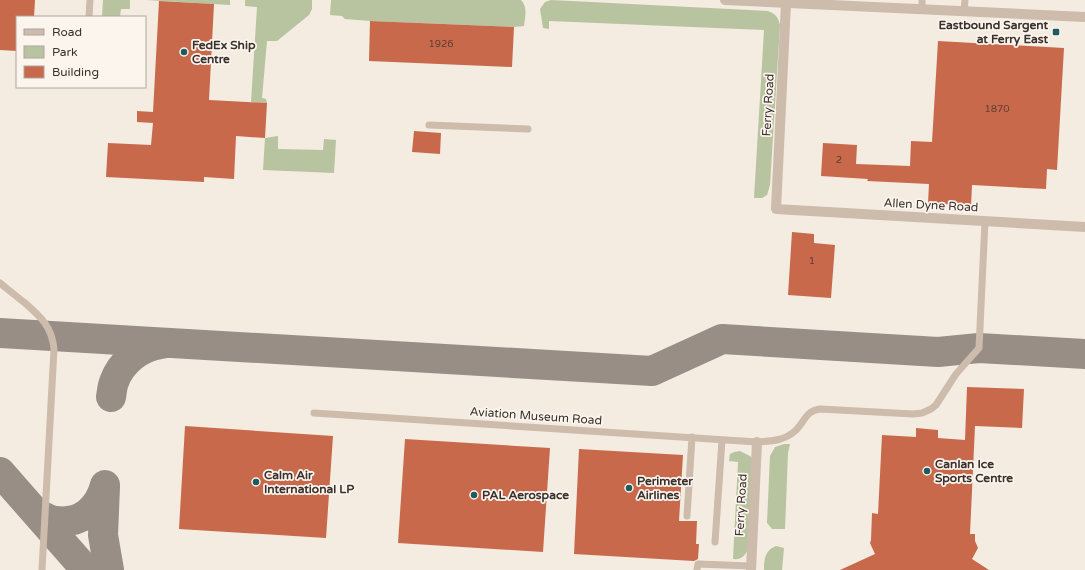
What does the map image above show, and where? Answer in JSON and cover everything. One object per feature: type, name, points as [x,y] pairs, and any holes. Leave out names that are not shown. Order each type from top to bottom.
[{"type":"street","points":[[725,0],[786,3],[813,2],[922,5],[964,12],[1085,17]]},
{"type":"street","name":"Ferry Road","points":[[776,209],[786,3]]},
{"type":"street","name":"Allen Dyne Road","points":[[776,209],[1085,227]]},
{"type":"street","name":"Ferry Road","points":[[751,568],[757,442]]},
{"type":"lane","points":[[89,16],[90,0]]},
{"type":"lane","points":[[964,12],[965,0]]},
{"type":"lane","points":[[429,125],[528,128]]},
{"type":"lane","name":"Aviation Museum Road","points":[[314,413],[722,440],[774,442],[789,435],[800,426],[808,414],[813,410],[820,409],[913,414],[922,413],[936,405],[956,374],[979,348],[985,221]]},
{"type":"lane","points":[[0,283],[35,311],[50,330],[53,340],[54,349],[42,570]]},
{"type":"lane","points":[[687,516],[692,437]]},
{"type":"lane","points":[[715,542],[722,440]]},
{"type":"lane","points":[[697,570],[698,564],[751,568]]},
{"type":"green space","points":[[103,0],[130,0],[130,9],[121,9],[120,16],[102,16]]},
{"type":"green space","points":[[146,0],[230,0],[230,5]]},
{"type":"green space","points":[[245,0],[312,0],[312,9],[309,15],[277,41],[267,41],[262,98],[266,99],[267,103],[251,102],[257,7],[245,6]]},
{"type":"green space","points":[[331,0],[521,0],[525,6],[524,26],[514,27],[345,19],[342,16],[330,15]]},
{"type":"green space","points":[[551,0],[768,11],[775,15],[780,25],[770,185],[767,195],[762,198],[754,198],[764,30],[549,21],[549,29],[543,28],[540,9],[545,2]]},
{"type":"green space","points":[[278,136],[278,149],[323,150],[324,139],[336,140],[334,173],[263,170],[265,138]]},
{"type":"green space","points":[[790,444],[788,453],[785,529],[772,529],[767,523],[770,456],[775,447]]},
{"type":"green space","points":[[740,451],[750,456],[753,460],[748,549],[746,554],[742,557],[733,559],[738,462],[729,461],[730,454]]},
{"type":"green space","points":[[776,546],[784,548],[782,570],[764,570],[764,562],[767,552]]},
{"type":"building","points":[[0,0],[35,0],[34,16],[16,16],[16,51],[0,50]]},
{"type":"building","name":"FedEx Ship Centre","points":[[159,1],[214,4],[209,100],[267,103],[265,138],[236,136],[234,179],[204,177],[204,182],[106,177],[108,143],[151,145],[153,123],[137,122],[137,111],[153,112]]},
{"type":"building","points":[[370,21],[514,27],[512,67],[369,61]]},
{"type":"building","points":[[938,41],[1064,48],[1057,170],[1047,169],[1046,189],[972,185],[971,206],[928,203],[929,184],[867,181],[868,179],[821,176],[823,143],[857,145],[856,164],[910,166],[911,141],[932,142]]},
{"type":"building","points":[[414,131],[441,133],[440,154],[412,152]]},
{"type":"building","points":[[792,232],[814,234],[814,243],[835,245],[831,298],[788,295]]},
{"type":"building","name":"Canlan Ice Sports Centre","points":[[967,387],[1024,389],[1022,428],[975,426],[970,534],[975,534],[975,541],[978,548],[972,559],[989,570],[840,570],[875,554],[870,543],[872,513],[878,514],[882,435],[916,437],[916,428],[938,430],[938,438],[965,440]]},
{"type":"building","name":"Calm Air International LP","points":[[185,426],[333,436],[326,538],[179,529]]},
{"type":"building","name":"PAL Aerospace","points":[[405,439],[550,448],[543,552],[398,543]]},
{"type":"building","name":"Perimeter Airlines","points":[[579,449],[683,455],[679,521],[697,521],[696,544],[699,544],[698,559],[694,561],[574,554]]},
{"type":"taxiway","points":[[0,333],[652,371],[722,339],[938,352],[979,348],[1085,354]]},
{"type":"taxiway","points":[[111,397],[113,384],[121,368],[126,362],[146,348],[161,344]]},
{"type":"taxiway","points":[[0,472],[86,570]]},
{"type":"taxiway","points":[[36,513],[56,521],[73,520],[81,517],[93,508],[102,494],[105,485]]},
{"type":"taxiway","points":[[105,487],[103,535],[109,570]]},
{"type":"place","name":"Eastbound Sargent at Ferry East","points":[[1056,32]]},
{"type":"place","name":"FedEx Ship Centre","points":[[184,52]]},
{"type":"place","name":"Canlan Ice Sports Centre","points":[[927,471]]},
{"type":"place","name":"Calm Air International LP","points":[[256,482]]},
{"type":"place","name":"Perimeter Airlines","points":[[629,488]]},
{"type":"place","name":"PAL Aerospace","points":[[474,495]]}]
